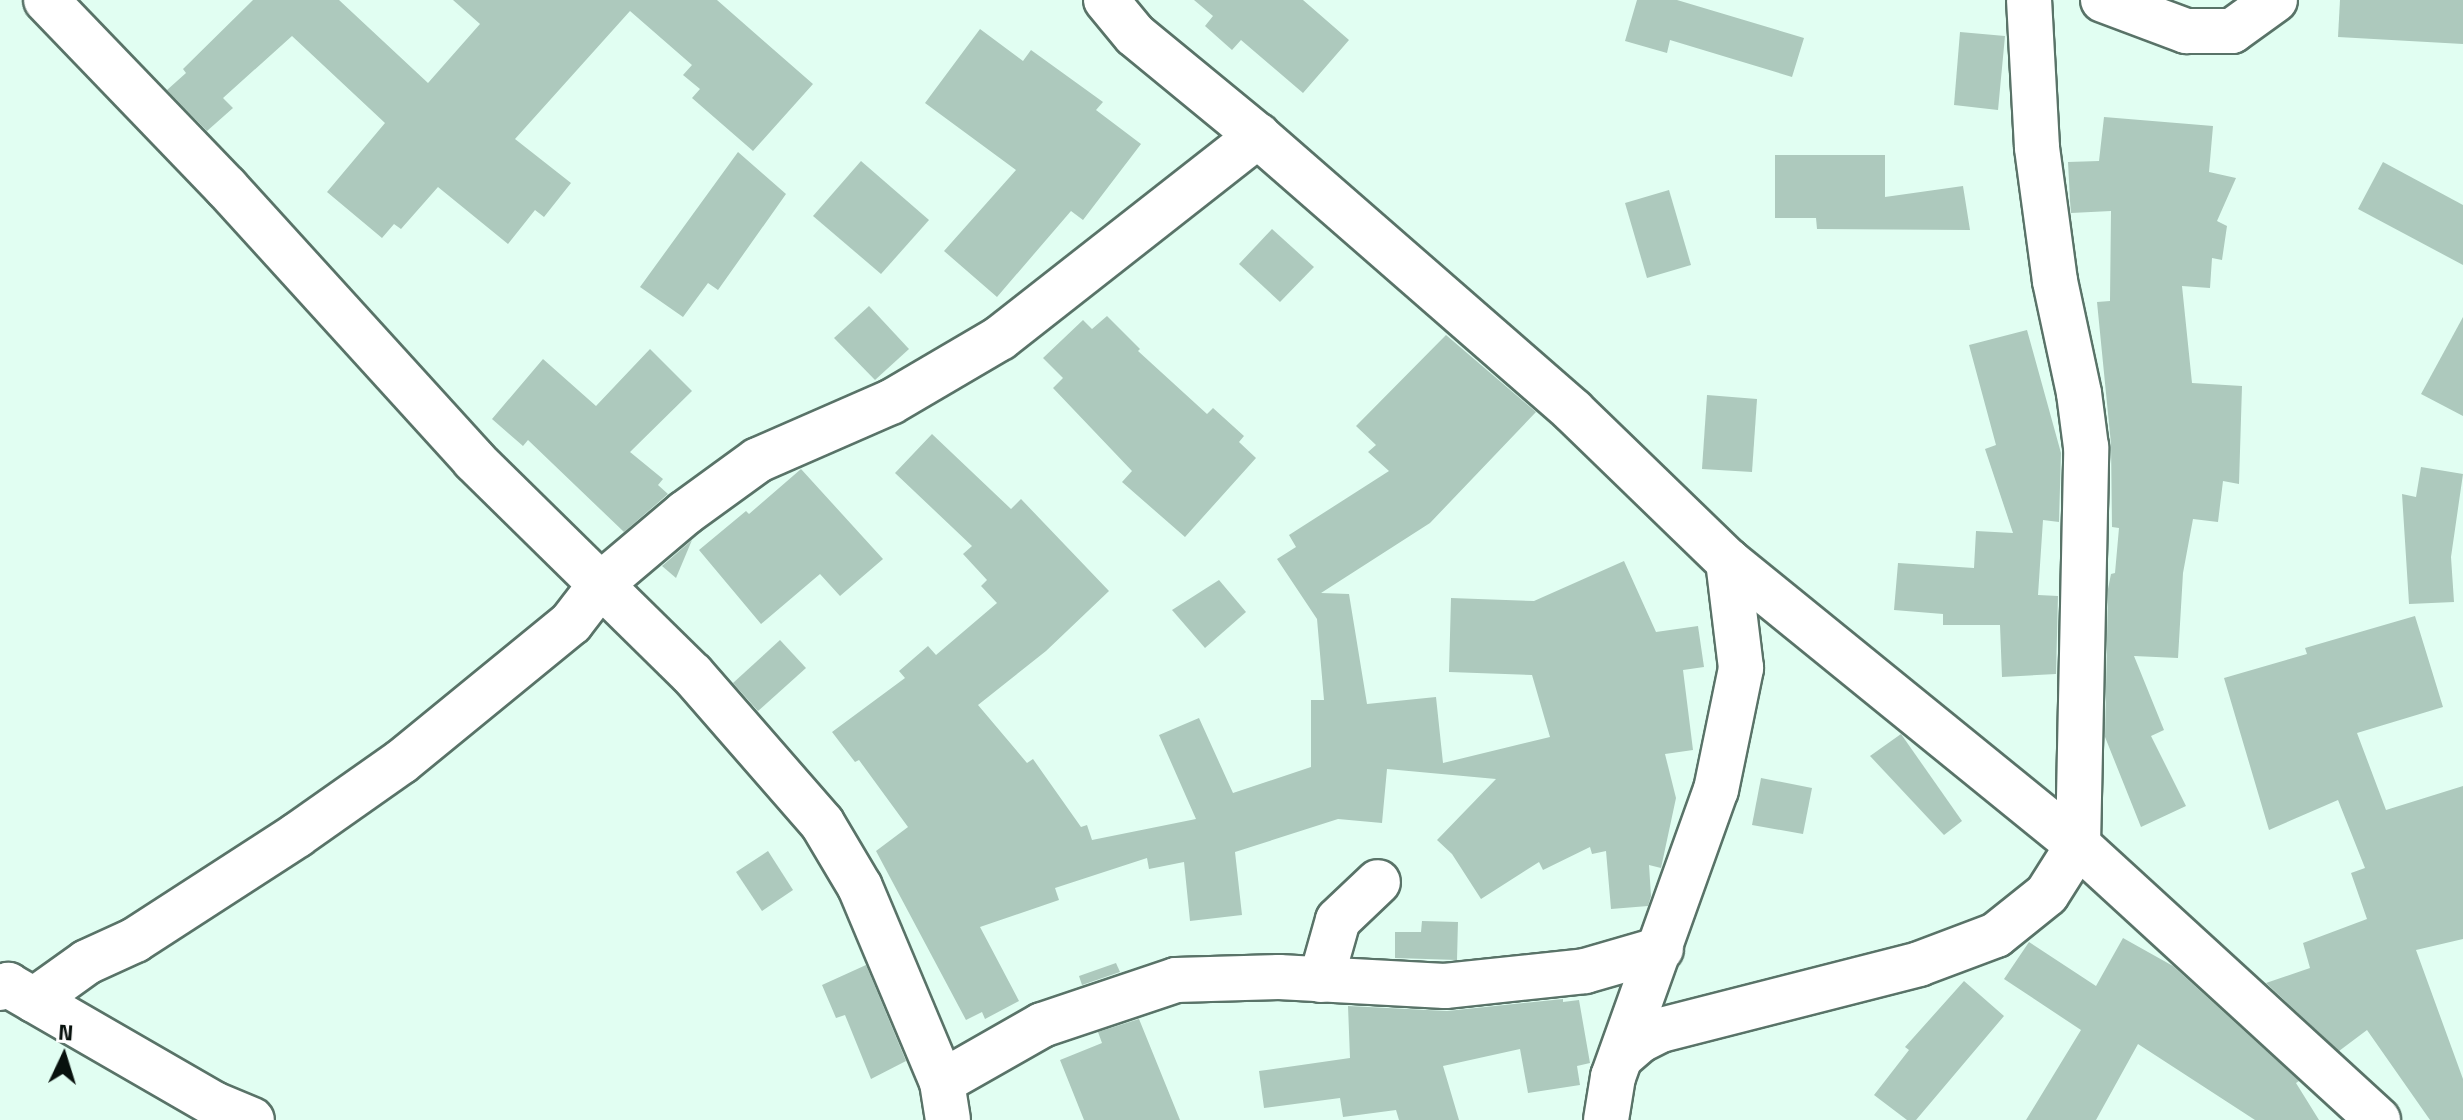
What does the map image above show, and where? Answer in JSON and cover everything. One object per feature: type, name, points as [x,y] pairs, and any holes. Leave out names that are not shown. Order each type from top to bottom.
[{"type":"street","points":[[46,0],[226,187],[474,460],[692,674],[822,823],[860,887],[945,1101],[1042,1025],[1176,980],[1321,980],[1445,986],[1585,971],[1661,949]]},
{"type":"street","points":[[1106,0],[1135,35],[1258,136],[1573,411],[1728,561],[2078,845],[2378,1120]]},
{"type":"street","points":[[1622,1056],[1639,1041],[1661,1030],[1919,964],[1996,935],[2047,894],[2078,845],[2086,447],[2079,393],[2055,281],[2032,77],[2029,0]]},
{"type":"street","points":[[2032,77],[2056,0]]},
{"type":"street","points":[[2103,0],[2186,31],[2232,31],[2275,0]]},
{"type":"street","points":[[17,994],[135,940],[401,762],[571,623],[601,584],[685,513],[758,460],[891,402],[1000,338],[1258,136]]},
{"type":"street","points":[[1606,1120],[1613,1077],[1716,790],[1741,668],[1728,561]]},
{"type":"street","points":[[1321,980],[1338,920],[1378,882]]},
{"type":"street","points":[[17,994],[214,1104],[252,1120]]},
{"type":"building","points":[[253,0],[339,0],[428,83],[480,24],[453,0],[717,0],[813,84],[753,151],[692,98],[700,89],[683,75],[692,65],[630,11],[515,139],[571,183],[544,217],[535,210],[508,244],[438,187],[401,229],[394,224],[382,238],[327,192],[385,123],[292,36],[223,98],[233,108],[207,131],[167,90],[186,73],[183,69]]},
{"type":"building","points":[[1194,0],[1303,0],[1349,40],[1303,93],[1241,40],[1232,50],[1205,26],[1213,16]]},
{"type":"building","points":[[1637,0],[1677,0],[1804,38],[1792,77],[1670,40],[1667,53],[1625,41]]},
{"type":"building","points":[[2340,0],[2463,0],[2463,44],[2338,37]]},
{"type":"building","points":[[980,29],[1023,61],[1031,50],[1103,102],[1096,110],[1141,144],[1083,220],[1071,211],[997,297],[944,251],[1016,170],[925,103]]},
{"type":"building","points":[[1960,32],[2005,36],[1998,110],[1954,105]]},
{"type":"building","points":[[2104,117],[2213,126],[2209,172],[2236,178],[2217,221],[2227,226],[2222,260],[2212,258],[2210,288],[2182,286],[2192,383],[2242,386],[2239,484],[2223,481],[2218,522],[2193,519],[2183,573],[2178,658],[2134,656],[2164,730],[2151,736],[2186,806],[2141,827],[2105,737],[2108,589],[2111,574],[2115,573],[2119,528],[2112,527],[2111,444],[2097,302],[2110,301],[2111,211],[2071,213],[2070,201],[2068,162],[2099,161]]},
{"type":"building","points":[[738,152],[786,194],[718,290],[708,283],[683,317],[640,287]]},
{"type":"building","points":[[1775,155],[1885,155],[1885,197],[1963,186],[1970,230],[1817,229],[1816,218],[1775,218]]},
{"type":"building","points":[[861,161],[929,220],[881,274],[813,216]]},
{"type":"building","points":[[2383,162],[2463,205],[2463,265],[2358,209]]},
{"type":"building","points":[[1669,190],[1691,265],[1647,278],[1625,203]]},
{"type":"building","points":[[1272,229],[1314,267],[1280,302],[1239,264]]},
{"type":"building","points":[[869,306],[909,349],[875,380],[834,338]]},
{"type":"building","points":[[1107,316],[1140,349],[1138,351],[1207,414],[1213,408],[1244,436],[1239,442],[1256,458],[1185,537],[1122,482],[1132,471],[1053,388],[1063,378],[1043,358],[1083,320],[1092,329]]},
{"type":"building","points":[[2463,317],[2463,416],[2421,394]]},
{"type":"building","points":[[2027,330],[2061,453],[2059,522],[2043,520],[2038,595],[2058,596],[2056,674],[2002,677],[2000,625],[1943,625],[1943,614],[1894,610],[1898,563],[1974,568],[1976,531],[2013,533],[1985,449],[1996,445],[1969,345]]},
{"type":"building","points":[[1446,335],[1536,412],[1430,523],[1321,593],[1349,594],[1367,704],[1436,697],[1443,763],[1550,737],[1532,675],[1449,672],[1451,598],[1534,601],[1624,561],[1656,632],[1698,626],[1704,667],[1683,670],[1693,750],[1665,754],[1676,798],[1661,868],[1649,865],[1651,896],[1648,906],[1611,909],[1606,851],[1592,854],[1590,847],[1543,870],[1539,862],[1481,899],[1452,854],[1437,840],[1496,779],[1387,769],[1382,823],[1338,819],[1235,852],[1242,915],[1190,921],[1184,862],[1149,869],[1147,858],[1055,888],[1059,900],[980,927],[1019,1001],[985,1019],[982,1012],[966,1020],[876,851],[908,827],[859,760],[855,762],[832,732],[905,678],[899,671],[928,646],[936,655],[997,603],[981,586],[987,580],[963,554],[972,546],[895,473],[932,434],[1011,509],[1021,499],[1109,591],[1046,651],[978,705],[1027,763],[1033,759],[1081,827],[1087,825],[1092,840],[1196,819],[1159,735],[1199,718],[1233,793],[1311,767],[1311,700],[1324,700],[1317,619],[1277,559],[1296,547],[1289,535],[1389,471],[1368,452],[1376,445],[1356,426]]},
{"type":"building","points":[[650,349],[692,391],[630,452],[663,479],[658,485],[668,494],[624,532],[528,440],[523,446],[492,419],[543,359],[596,406]]},
{"type":"building","points":[[1707,395],[1757,399],[1752,472],[1702,469]]},
{"type":"building","points":[[2421,467],[2463,474],[2451,557],[2454,602],[2409,604],[2402,494],[2416,497]]},
{"type":"building","points":[[801,469],[883,559],[840,596],[820,574],[761,624],[699,550],[746,511],[749,514]]},
{"type":"building","points":[[692,540],[676,578],[662,566]]},
{"type":"building","points":[[1219,580],[1246,612],[1205,648],[1172,610]]},
{"type":"building","points":[[2415,616],[2443,707],[2357,733],[2386,810],[2463,786],[2463,939],[2416,950],[2463,1079],[2463,1120],[2430,1120],[2367,1030],[2339,1051],[2266,983],[2310,968],[2303,943],[2367,919],[2351,873],[2365,868],[2338,800],[2269,830],[2224,678],[2307,654],[2305,648]]},
{"type":"building","points":[[780,640],[806,668],[758,711],[733,683]]},
{"type":"building","points":[[1901,734],[1962,821],[1944,835],[1870,756]]},
{"type":"building","points":[[1761,778],[1812,788],[1803,834],[1752,825]]},
{"type":"building","points":[[768,851],[793,890],[762,911],[736,872]]},
{"type":"building","points":[[1422,921],[1458,922],[1457,960],[1395,958],[1395,932],[1421,932]]},
{"type":"building","points":[[2123,938],[2173,966],[2299,1081],[2296,1083],[2319,1120],[2255,1120],[2138,1044],[2096,1120],[2026,1120],[2081,1030],[2004,979],[2029,942],[2096,986]]},
{"type":"building","points":[[1116,963],[1120,972],[1082,985],[1079,976]]},
{"type":"building","points":[[866,965],[906,1061],[871,1079],[845,1015],[836,1018],[822,985]]},
{"type":"building","points":[[1964,981],[2004,1016],[1916,1120],[1907,1120],[1874,1095],[1909,1050],[1905,1047]]},
{"type":"building","points":[[1563,999],[1563,1002],[1579,1000],[1590,1063],[1577,1066],[1580,1085],[1528,1093],[1520,1049],[1443,1066],[1459,1120],[1399,1120],[1396,1110],[1343,1117],[1340,1098],[1264,1108],[1259,1071],[1350,1058],[1348,1006],[1447,1011]]},
{"type":"building","points":[[1139,1019],[1180,1120],[1084,1120],[1060,1060],[1102,1043],[1098,1032]]}]
